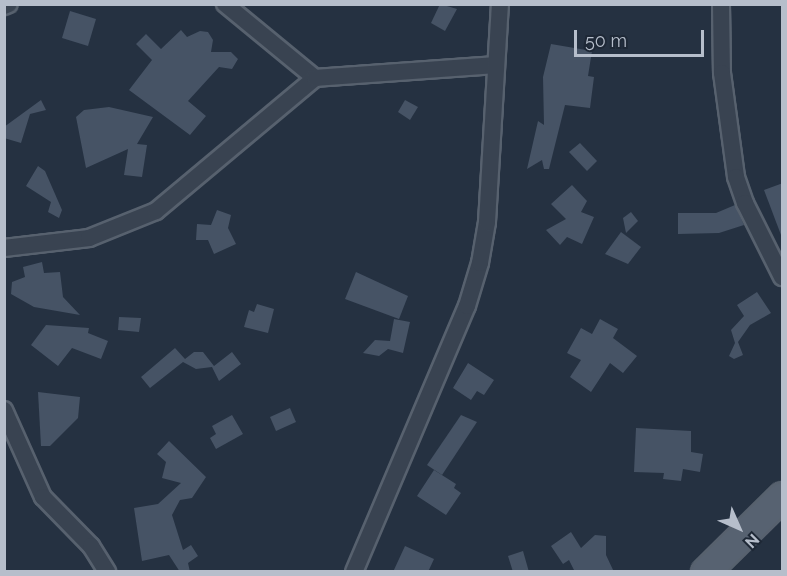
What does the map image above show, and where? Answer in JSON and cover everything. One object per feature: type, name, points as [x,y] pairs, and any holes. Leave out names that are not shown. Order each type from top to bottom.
[{"type":"main road","points":[[705,572],[783,496]]},
{"type":"street","points":[[4,6],[9,4]]},
{"type":"street","points":[[225,4],[315,78]]},
{"type":"street","points":[[354,572],[467,306],[480,263],[487,222],[500,4]]},
{"type":"street","points":[[721,4],[722,73],[736,177],[754,222],[783,277]]},
{"type":"street","points":[[4,248],[89,238],[156,211],[315,78],[496,65]]},
{"type":"street","points":[[4,410],[44,497],[91,546],[108,572]]},
{"type":"building","points":[[440,4],[457,9],[445,31],[431,23]]},
{"type":"building","points":[[70,11],[96,19],[88,46],[62,38]]},
{"type":"building","points":[[181,30],[187,37],[200,31],[208,32],[213,40],[211,52],[231,52],[238,59],[232,69],[219,67],[188,101],[206,116],[190,135],[129,90],[152,60],[136,44],[146,34],[161,49]]},
{"type":"building","points":[[551,44],[592,51],[588,76],[594,77],[590,108],[565,105],[549,169],[544,169],[542,160],[527,169],[538,121],[544,125],[543,77]]},
{"type":"building","points":[[41,100],[46,110],[30,114],[21,143],[4,138],[4,127]]},
{"type":"building","points":[[405,100],[418,107],[410,120],[398,112]]},
{"type":"building","points":[[109,107],[153,117],[137,144],[147,145],[142,177],[124,175],[128,149],[86,168],[76,117],[84,110]]},
{"type":"building","points":[[580,143],[597,161],[587,171],[569,152]]},
{"type":"building","points":[[38,166],[45,171],[62,210],[59,218],[48,212],[51,202],[26,186]]},
{"type":"building","points":[[783,183],[783,235],[781,235],[764,190]]},
{"type":"building","points":[[572,185],[587,201],[581,212],[594,217],[582,244],[567,237],[560,245],[546,230],[566,219],[551,204]]},
{"type":"building","points":[[735,205],[744,225],[719,233],[678,234],[678,213],[716,213]]},
{"type":"building","points":[[217,210],[231,215],[228,228],[236,244],[214,254],[208,240],[196,240],[197,224],[211,225]]},
{"type":"building","points":[[631,212],[638,221],[626,233],[623,218]]},
{"type":"building","points":[[621,232],[641,247],[628,264],[605,254]]},
{"type":"building","points":[[42,262],[44,273],[60,272],[63,297],[80,315],[34,307],[11,294],[12,282],[25,277],[23,267]]},
{"type":"building","points":[[356,272],[408,296],[399,319],[345,299]]},
{"type":"building","points":[[757,292],[771,313],[750,325],[738,342],[743,355],[734,359],[729,356],[735,343],[731,330],[744,316],[737,305]]},
{"type":"building","points":[[257,304],[274,309],[268,333],[244,327],[249,310],[254,312]]},
{"type":"building","points":[[119,317],[141,318],[139,332],[118,330]]},
{"type":"building","points":[[394,319],[410,322],[403,353],[388,349],[379,356],[363,353],[375,340],[390,341]]},
{"type":"building","points":[[600,319],[618,329],[613,338],[637,356],[623,373],[610,363],[591,392],[570,377],[581,360],[567,353],[581,328],[592,334]]},
{"type":"building","points":[[46,325],[89,328],[88,333],[108,341],[101,359],[72,348],[58,366],[31,345]]},
{"type":"building","points":[[175,348],[185,359],[194,352],[203,352],[214,366],[232,352],[241,364],[219,381],[212,367],[196,369],[183,362],[150,388],[141,377]]},
{"type":"building","points":[[468,363],[494,380],[484,395],[477,391],[471,400],[453,388]]},
{"type":"building","points":[[38,392],[80,397],[78,418],[50,446],[41,446]]},
{"type":"building","points":[[290,408],[296,422],[276,431],[270,417]]},
{"type":"building","points":[[232,415],[243,434],[216,449],[210,438],[216,434],[212,426]]},
{"type":"building","points":[[461,415],[477,422],[442,475],[427,465]]},
{"type":"building","points":[[636,428],[691,431],[691,452],[703,454],[700,472],[683,469],[681,481],[663,479],[664,473],[634,472]]},
{"type":"building","points":[[169,441],[206,477],[192,498],[180,500],[172,515],[183,550],[191,545],[198,556],[188,563],[190,572],[180,572],[169,555],[142,561],[134,508],[158,504],[181,483],[162,478],[166,462],[157,454]]},
{"type":"building","points":[[434,470],[456,484],[454,488],[461,493],[446,515],[417,496]]},
{"type":"building","points":[[571,532],[581,548],[595,535],[606,536],[606,555],[614,572],[575,572],[569,560],[563,564],[551,546]]},
{"type":"building","points":[[405,546],[434,559],[428,572],[393,572]]},
{"type":"building","points":[[523,551],[529,572],[513,572],[508,556]]}]
